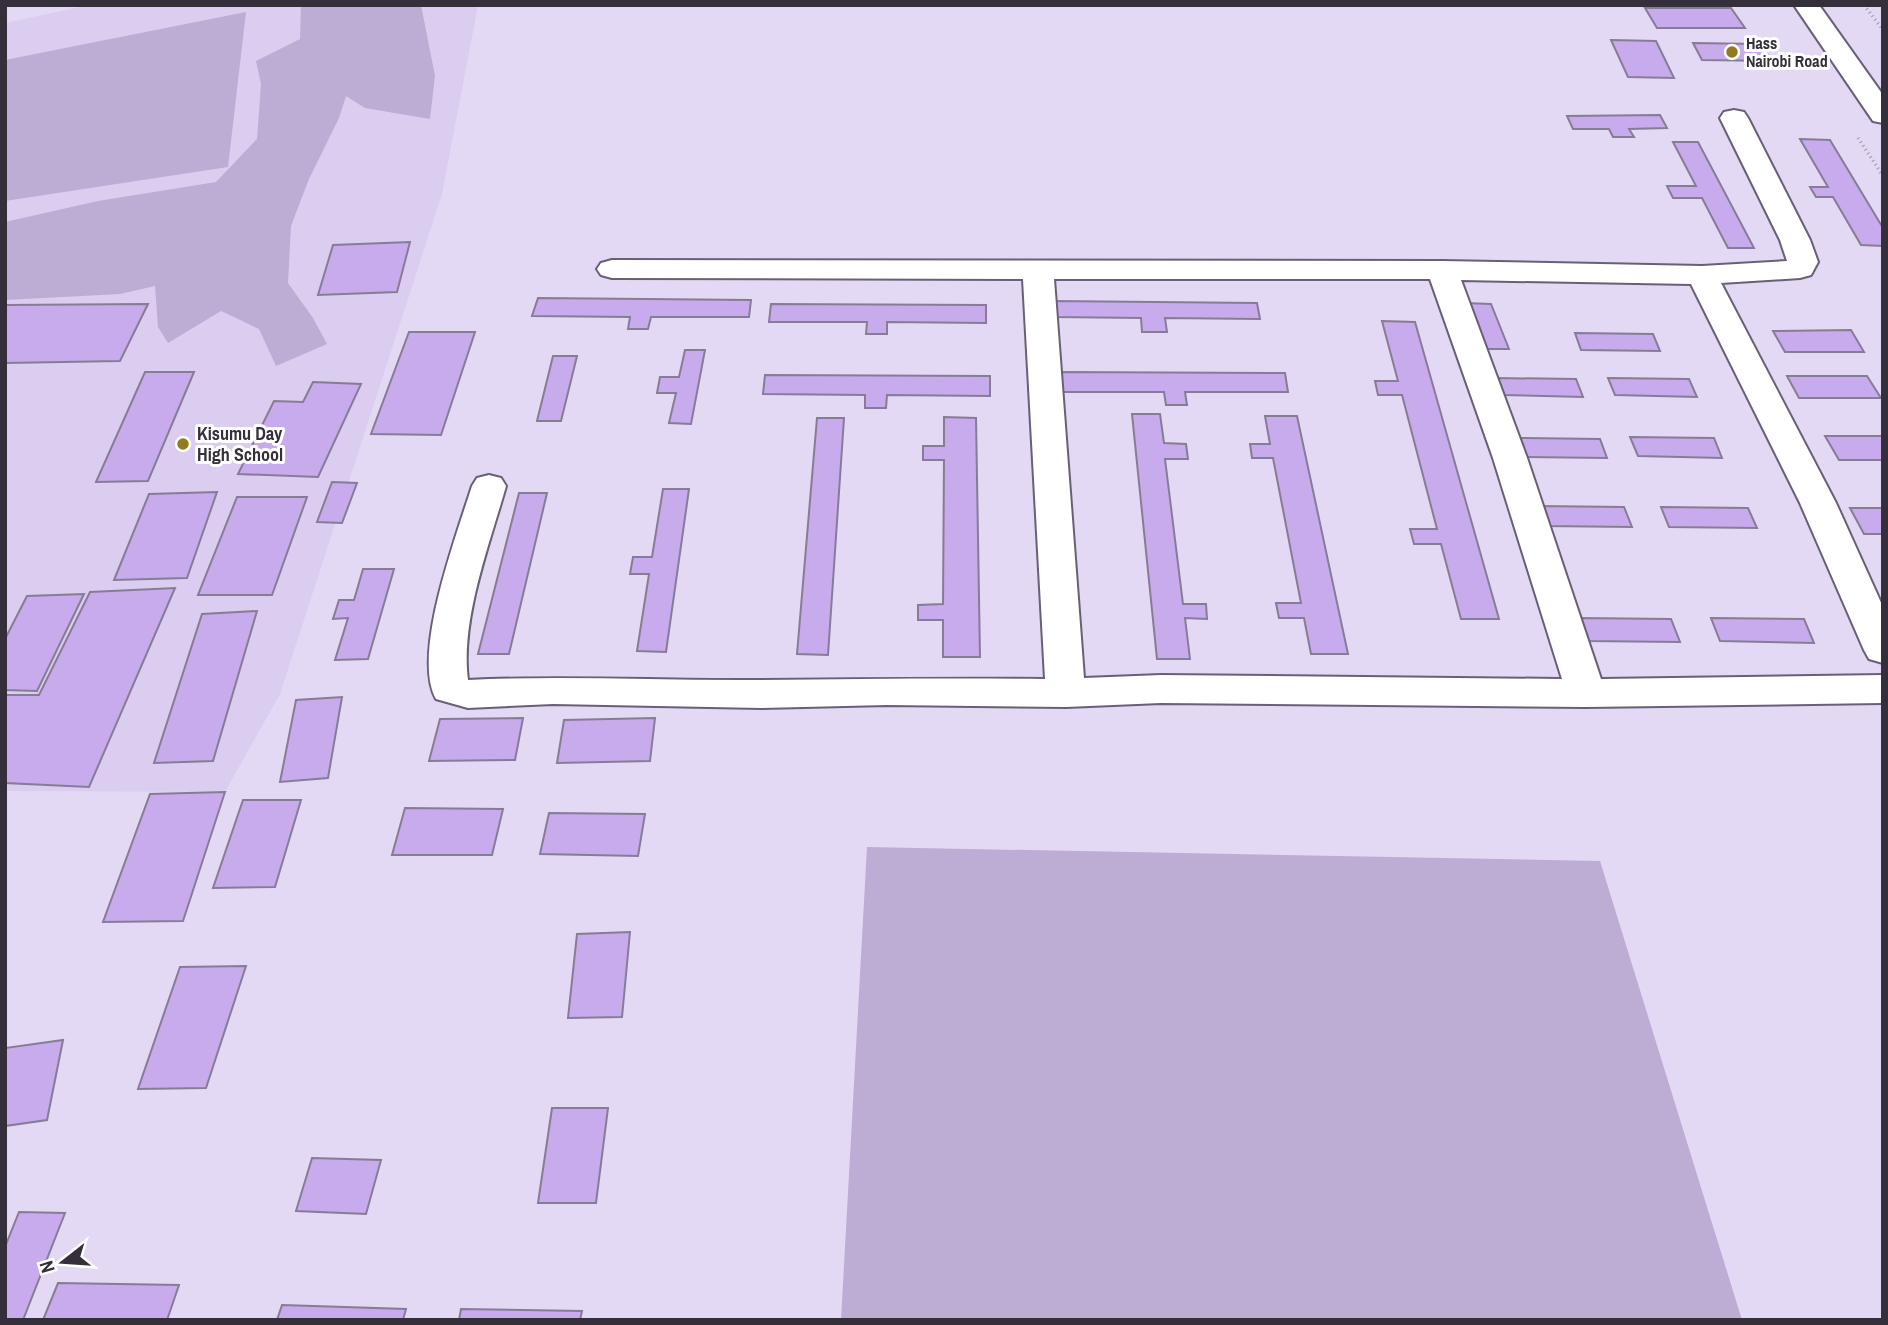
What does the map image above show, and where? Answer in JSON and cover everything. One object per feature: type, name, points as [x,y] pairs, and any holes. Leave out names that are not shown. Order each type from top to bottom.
[{"type":"main road","points":[[1806,5],[1883,115]]},
{"type":"main road","points":[[1819,5],[1883,95]]},
{"type":"main road","points":[[612,269],[1442,270],[1702,275],[1800,269],[1803,262],[1795,240],[1734,118]]},
{"type":"main road","points":[[1038,270],[1052,528],[1066,693]]},
{"type":"main road","points":[[1442,270],[1510,458],[1586,693]]},
{"type":"main road","points":[[1702,275],[1818,503],[1883,650]]},
{"type":"main road","points":[[489,486],[455,608],[447,677],[450,689],[468,694],[553,690],[761,694],[887,691],[1066,693],[1226,689],[1586,693],[1883,690]]},
{"type":"path","points":[[1864,5],[1883,30]]},
{"type":"shaded area","name":"Kisumu Day High School","points":[[89,5],[478,5],[442,194],[280,694],[225,792],[5,791],[5,23]]},
{"type":"shaded area","points":[[301,5],[421,5],[435,76],[430,119],[365,108],[346,96],[339,118],[309,179],[291,226],[288,283],[313,318],[327,344],[276,366],[259,329],[221,311],[168,343],[158,327],[155,286],[120,294],[5,300],[5,222],[98,201],[216,182],[257,139],[261,84],[256,61],[300,39]]},
{"type":"shaded area","points":[[246,12],[228,167],[5,201],[5,60]]},
{"type":"shaded area","points":[[867,847],[1600,861],[1742,1320],[841,1320]]},
{"type":"building","points":[[1645,8],[1731,8],[1745,28],[1657,28]]},
{"type":"building","points":[[1611,40],[1656,41],[1674,78],[1628,77]]},
{"type":"building","name":"Hass Nairobi Road","points":[[1693,43],[1761,44],[1772,61],[1702,60]]},
{"type":"building","points":[[1660,115],[1667,128],[1629,129],[1634,137],[1613,137],[1609,129],[1573,129],[1567,116]]},
{"type":"building","points":[[1800,139],[1830,140],[1883,228],[1883,246],[1861,245],[1833,197],[1816,197],[1810,187],[1828,187]]},
{"type":"building","points":[[1673,142],[1698,142],[1754,248],[1728,248],[1702,198],[1673,198],[1667,186],[1696,186]]},
{"type":"building","points":[[410,242],[397,292],[318,295],[333,245]]},
{"type":"building","points":[[538,298],[751,300],[749,317],[651,317],[648,329],[628,329],[630,317],[532,316]]},
{"type":"building","points":[[1053,301],[1257,303],[1260,319],[1165,318],[1167,332],[1142,332],[1141,318],[1054,317]]},
{"type":"building","points":[[1464,303],[1491,304],[1509,349],[1480,349]]},
{"type":"building","points":[[148,304],[120,361],[5,363],[5,305]]},
{"type":"building","points":[[771,304],[986,305],[986,323],[887,322],[887,334],[866,334],[867,322],[769,322]]},
{"type":"building","points":[[1382,321],[1415,322],[1499,619],[1461,619],[1441,544],[1414,544],[1410,529],[1437,529],[1402,395],[1378,395],[1375,381],[1398,381]]},
{"type":"building","points":[[1851,330],[1864,352],[1785,352],[1773,331]]},
{"type":"building","points":[[409,332],[475,332],[441,435],[371,434]]},
{"type":"building","points":[[1575,333],[1653,334],[1660,351],[1581,350]]},
{"type":"building","points":[[685,350],[705,350],[691,424],[669,423],[676,393],[657,393],[660,377],[679,377]]},
{"type":"building","points":[[553,356],[577,356],[561,421],[537,421]]},
{"type":"building","points":[[145,372],[194,372],[148,481],[96,482]]},
{"type":"building","points":[[1060,372],[1285,373],[1288,392],[1185,392],[1187,405],[1166,405],[1164,392],[1061,392]]},
{"type":"building","points":[[765,375],[990,376],[990,396],[887,395],[886,408],[865,408],[865,395],[763,394]]},
{"type":"building","points":[[1787,376],[1867,376],[1881,398],[1799,398]]},
{"type":"building","points":[[1495,378],[1576,379],[1583,397],[1501,395]]},
{"type":"building","points":[[1608,378],[1689,379],[1697,397],[1615,395]]},
{"type":"building","points":[[313,382],[361,384],[318,477],[238,474],[274,401],[303,402]]},
{"type":"building","points":[[1132,414],[1160,414],[1164,443],[1186,444],[1188,459],[1165,459],[1183,604],[1206,604],[1207,619],[1185,618],[1190,659],[1157,659]]},
{"type":"building","points":[[1265,416],[1297,416],[1348,654],[1311,654],[1304,618],[1279,618],[1276,603],[1301,603],[1273,458],[1252,458],[1250,444],[1270,444]]},
{"type":"building","points":[[944,417],[976,418],[980,657],[943,657],[943,620],[918,620],[918,605],[943,604],[944,460],[923,460],[923,446],[944,446]]},
{"type":"building","points":[[817,418],[844,418],[828,655],[797,654]]},
{"type":"building","points":[[1825,436],[1883,436],[1883,460],[1839,460]]},
{"type":"building","points":[[1630,437],[1714,438],[1722,458],[1638,456]]},
{"type":"building","points":[[1517,438],[1600,439],[1607,458],[1522,457]]},
{"type":"building","points":[[332,482],[357,483],[342,523],[317,522]]},
{"type":"building","points":[[663,489],[689,489],[666,652],[637,651],[649,574],[630,574],[633,557],[652,557]]},
{"type":"building","points":[[217,492],[187,578],[114,580],[149,494]]},
{"type":"building","points":[[519,493],[547,493],[509,654],[478,654]]},
{"type":"building","points":[[237,497],[307,497],[272,595],[198,595]]},
{"type":"building","points":[[1537,506],[1624,507],[1632,527],[1543,526]]},
{"type":"building","points":[[1661,507],[1748,508],[1757,528],[1669,527]]},
{"type":"building","points":[[1850,508],[1883,508],[1883,534],[1864,534]]},
{"type":"building","points":[[363,569],[394,569],[368,659],[335,660],[348,618],[333,619],[339,600],[354,600]]},
{"type":"building","points":[[175,588],[89,787],[5,783],[5,695],[39,695],[90,592]]},
{"type":"building","points":[[84,594],[37,691],[5,690],[5,639],[27,596]]},
{"type":"building","points":[[257,611],[213,761],[154,763],[202,614]]},
{"type":"building","points":[[1578,618],[1671,619],[1680,642],[1586,641]]},
{"type":"building","points":[[1711,618],[1804,619],[1814,643],[1720,641]]},
{"type":"building","points":[[342,697],[328,778],[280,782],[296,700]]},
{"type":"building","points":[[523,718],[515,760],[429,761],[440,719]]},
{"type":"building","points":[[655,718],[650,761],[557,763],[564,720]]},
{"type":"building","points":[[225,792],[183,921],[103,922],[150,794]]},
{"type":"building","points":[[243,800],[301,800],[275,887],[213,888]]},
{"type":"building","points":[[405,808],[503,809],[492,855],[392,855]]},
{"type":"building","points":[[549,813],[645,814],[638,856],[540,854]]},
{"type":"building","points":[[630,932],[622,1017],[568,1018],[577,934]]},
{"type":"building","points":[[246,966],[206,1088],[138,1089],[180,967]]},
{"type":"building","points":[[63,1040],[47,1120],[5,1126],[5,1048]]},
{"type":"building","points":[[552,1108],[608,1108],[596,1203],[538,1203]]},
{"type":"building","points":[[312,1158],[381,1160],[366,1214],[296,1211]]},
{"type":"building","points":[[19,1212],[65,1213],[23,1320],[5,1320],[5,1247]]},
{"type":"building","points":[[58,1283],[179,1285],[167,1320],[43,1320]]},
{"type":"building","points":[[282,1305],[406,1309],[403,1320],[277,1320]]},
{"type":"building","points":[[461,1309],[582,1311],[580,1320],[459,1320]]},
{"type":"place","name":"Hass Nairobi Road","points":[[1732,52]]},
{"type":"place","name":"Kisumu Day High School","points":[[183,444]]}]
